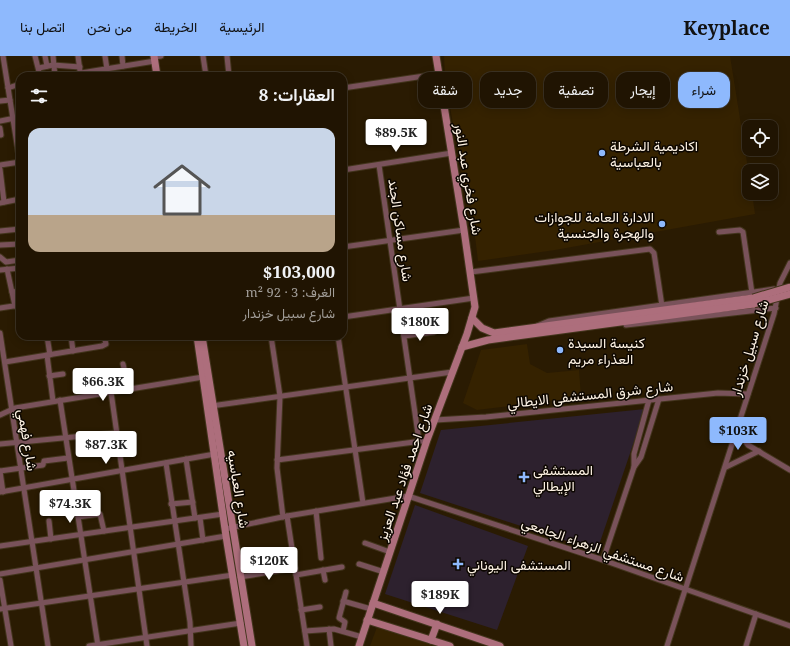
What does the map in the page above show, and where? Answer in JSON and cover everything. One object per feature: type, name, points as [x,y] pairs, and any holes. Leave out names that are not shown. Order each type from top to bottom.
[{"type":"main road","name":"شارع فخري عبد النور","points":[[436,56],[438,72]]},
{"type":"main road","points":[[156,57],[157,72]]},
{"type":"main road","name":"شارع فخري عبد النور","points":[[444,108],[471,272],[475,307]]},
{"type":"main road","points":[[462,347],[482,341],[534,334],[753,298],[790,287]]},
{"type":"main road","points":[[472,318],[482,328],[494,333],[537,326],[790,294]]},
{"type":"main road","name":"شارع احمد فؤاد عبد العزيز","points":[[358,646],[427,440],[462,347],[475,307]]},
{"type":"main road","name":"شارع العباسيه","points":[[201,340],[202,377],[210,407],[223,514],[240,577],[252,646]]},
{"type":"main road","name":"شارع العباسيه","points":[[202,340],[232,575],[244,646]]},
{"type":"main road","points":[[372,606],[437,624],[500,646]]},
{"type":"main road","points":[[367,620],[450,646]]},
{"type":"main road","points":[[431,640],[437,624]]},
{"type":"street","points":[[35,56],[40,72]]},
{"type":"street","points":[[45,56],[47,66]]},
{"type":"street","points":[[53,56],[54,72]]},
{"type":"street","points":[[78,56],[80,72]]},
{"type":"street","points":[[105,56],[107,69]]},
{"type":"street","points":[[122,56],[123,66]]},
{"type":"street","points":[[203,56],[205,72]]},
{"type":"street","points":[[227,56],[229,72]]},
{"type":"street","points":[[39,68],[53,65],[80,72],[123,66],[156,57]]},
{"type":"street","points":[[2,58],[3,72],[8,88],[16,135]]},
{"type":"street","points":[[347,87],[418,77]]},
{"type":"street","points":[[8,88],[16,85]]},
{"type":"street","points":[[0,101],[10,100]]},
{"type":"street","points":[[0,121],[16,118]]},
{"type":"street","points":[[0,128],[1,135]]},
{"type":"street","points":[[347,169],[452,153]]},
{"type":"street","points":[[0,165],[16,163]]},
{"type":"street","name":"شارع مساكن الجند","points":[[379,165],[419,441]]},
{"type":"street","points":[[0,169],[2,202],[16,200]]},
{"type":"street","points":[[0,231],[16,229]]},
{"type":"street","points":[[347,246],[464,230]]},
{"type":"street","points":[[719,232],[740,230],[743,232],[753,298]]},
{"type":"street","points":[[0,244],[16,244]]},
{"type":"street","points":[[471,272],[650,249],[654,253],[662,306]]},
{"type":"street","points":[[0,257],[6,262],[16,261]]},
{"type":"street","name":"شارع سبيل خزندار","points":[[667,646],[726,467],[736,429],[776,308],[778,288],[790,263]]},
{"type":"street","points":[[0,270],[16,269]]},
{"type":"street","points":[[7,270],[16,302]]},
{"type":"street","points":[[537,326],[549,321],[662,306],[753,298],[778,288]]},
{"type":"street","points":[[12,292],[16,292]]},
{"type":"street","points":[[347,316],[474,298]]},
{"type":"street","points":[[0,308],[16,305]]},
{"type":"street","points":[[534,334],[776,308]]},
{"type":"street","points":[[404,336],[434,332]]},
{"type":"street","name":"شارع فهمي","points":[[0,333],[48,646]]},
{"type":"street","points":[[47,340],[53,401]]},
{"type":"street","points":[[72,340],[73,351]]},
{"type":"street","points":[[4,362],[106,344],[105,340]]},
{"type":"street","points":[[272,340],[280,396],[277,460],[307,646]]},
{"type":"street","points":[[339,340],[363,503]]},
{"type":"street","points":[[123,364],[129,389]]},
{"type":"street","points":[[210,407],[452,372]]},
{"type":"street","points":[[50,376],[63,374]]},
{"type":"street","points":[[0,415],[11,408],[202,377]]},
{"type":"street","points":[[111,392],[147,646]]},
{"type":"street","name":"شارع شرق المستشفى الايطالي","points":[[435,420],[486,417],[727,392],[748,394]]},
{"type":"street","points":[[603,560],[634,467],[641,457],[659,399]]},
{"type":"street","points":[[60,400],[71,480],[98,645]]},
{"type":"street","points":[[634,467],[634,454],[649,400]]},
{"type":"street","points":[[736,429],[745,441],[790,470]]},
{"type":"street","points":[[0,444],[116,432]]},
{"type":"street","points":[[277,460],[427,440]]},
{"type":"street","points":[[726,467],[759,451]]},
{"type":"street","points":[[68,458],[44,461],[44,465],[0,471],[1,492],[215,454]]},
{"type":"street","points":[[186,459],[193,502],[203,540]]},
{"type":"street","points":[[166,463],[177,544],[184,582],[191,646]]},
{"type":"street","points":[[0,574],[203,540],[227,531],[285,516],[408,496]]},
{"type":"street","name":"شارع مستشفي الزهراء الجامعي","points":[[408,496],[603,560],[790,626]]},
{"type":"street","points":[[171,504],[193,502]]},
{"type":"street","points":[[316,511],[321,558]]},
{"type":"street","points":[[78,517],[100,514],[104,531]]},
{"type":"street","points":[[0,546],[223,514]]},
{"type":"street","points":[[49,522],[51,539]]},
{"type":"street","points":[[365,543],[390,552]]},
{"type":"street","points":[[359,564],[384,572]]},
{"type":"street","points":[[296,575],[342,567]]},
{"type":"street","points":[[240,577],[295,568]]},
{"type":"street","points":[[323,570],[325,580]]},
{"type":"street","points":[[2,609],[232,575]]},
{"type":"street","points":[[0,580],[2,609],[11,646]]},
{"type":"street","points":[[343,631],[345,622],[339,618],[346,592]]},
{"type":"street","points":[[344,601],[372,606]]},
{"type":"street","points":[[302,610],[320,608]]},
{"type":"street","points":[[746,646],[756,614]]},
{"type":"street","points":[[89,646],[121,644],[146,638],[241,623]]},
{"type":"street","points":[[305,631],[329,629],[343,631],[362,637]]},
{"type":"street","points":[[329,629],[331,646]]},
{"type":"shaded area","name":"اكاديمية الشرطة بالعباسية","points":[[444,56],[730,56],[742,131],[742,156],[746,156],[747,164],[742,164],[742,200],[753,200],[755,214],[555,250],[478,261],[469,187],[464,187],[450,108],[472,108],[472,72],[445,72]]},
{"type":"shaded area","points":[[527,344],[530,364],[547,373],[579,370],[581,397],[477,410],[463,403],[481,350]]},
{"type":"shaded area","name":"المستشفى الإيطالي","points":[[645,409],[597,551],[420,493],[441,430]]},
{"type":"shaded area","name":"المستشفى اليوناني","points":[[415,505],[528,546],[497,630],[385,594]]},
{"type":"shaded area","points":[[377,627],[426,643],[435,646],[370,646]]},
{"type":"place","name":"اكاديمية الشرطة بالعباسية","points":[[602,153]]},
{"type":"place","name":"الادارة العامة للجوازات والهجرة والجنسية","points":[[662,224]]},
{"type":"place","name":"كنيسة السيدة العذراء مريم","points":[[560,350]]},
{"type":"place","name":"المستشفى الإيطالي","points":[[524,477]]},
{"type":"place","name":"المستشفى اليوناني","points":[[458,564]]}]
